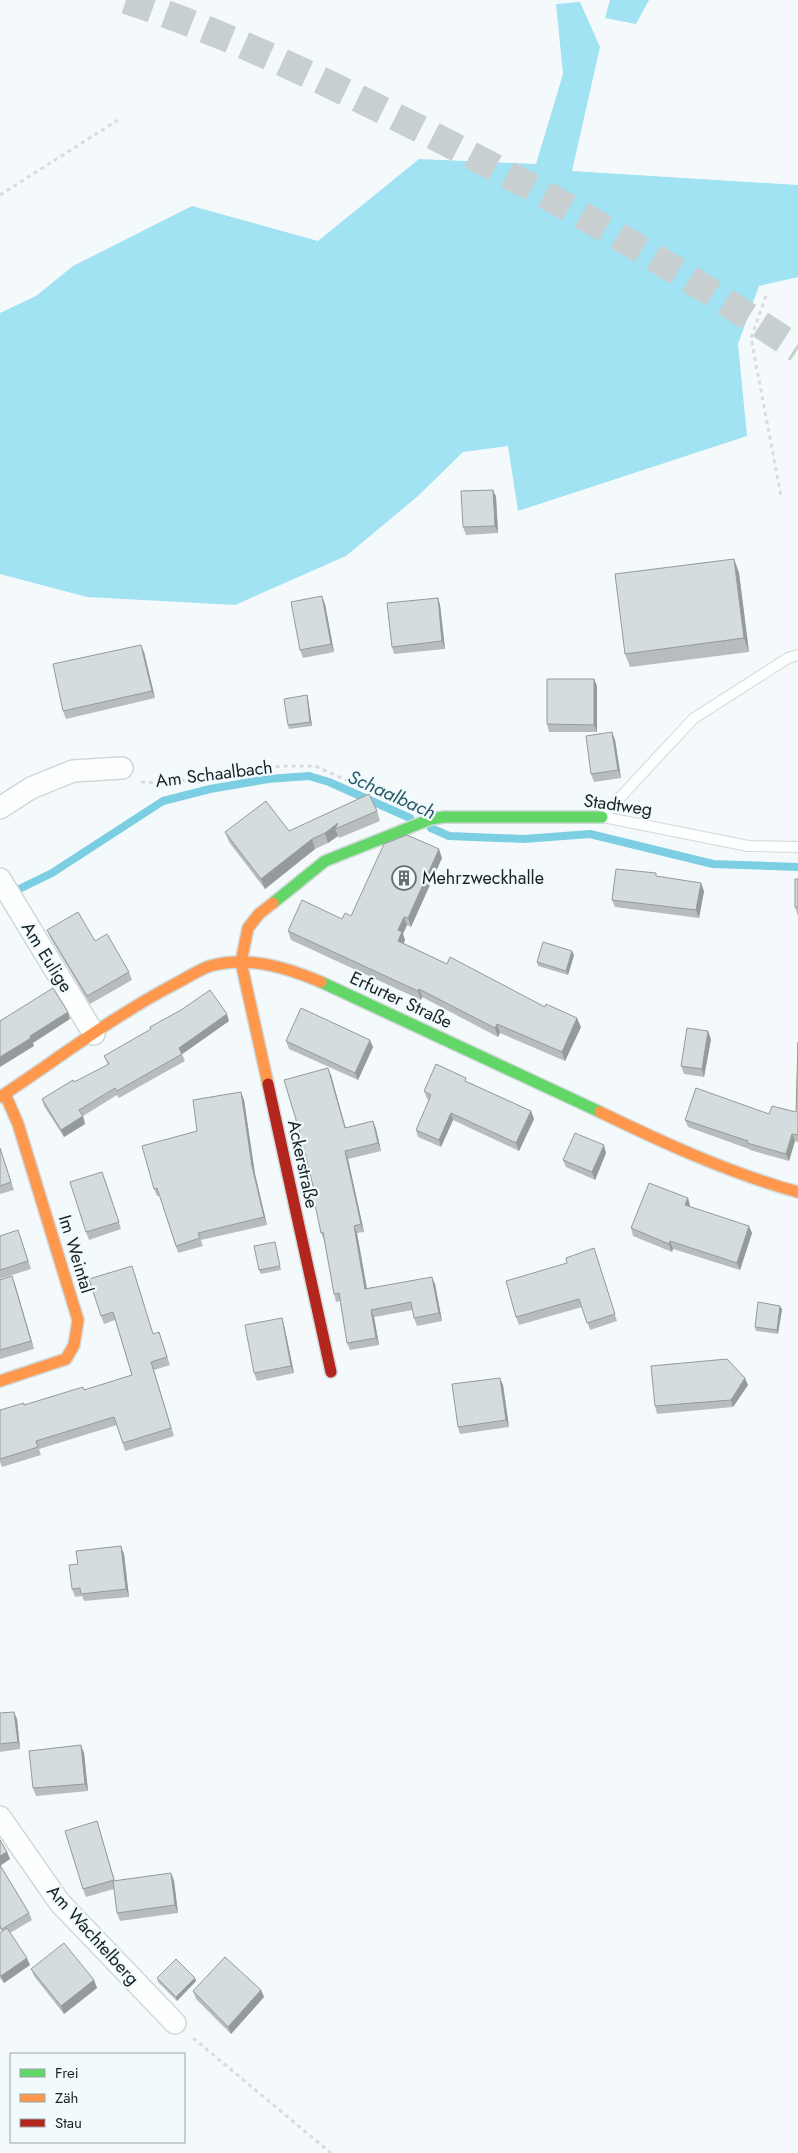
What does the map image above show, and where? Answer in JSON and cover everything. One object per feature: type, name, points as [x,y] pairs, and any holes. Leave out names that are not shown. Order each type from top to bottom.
[{"type":"street","points":[[0,808],[31,788],[73,771],[122,768]]},
{"type":"street","name":"Stadtweg","points":[[241,962],[248,928],[259,914],[325,861],[393,833],[431,819],[518,816],[602,817]]},
{"type":"street","name":"Am Eulige","points":[[0,879],[94,1034]]},
{"type":"street","name":"Erfurter Straße","points":[[2,1095],[152,996],[210,966],[241,962],[269,965],[298,972],[364,1000],[654,1138],[752,1179],[798,1192]]},
{"type":"street","name":"Ackerstraße","points":[[241,962],[331,1372]]},
{"type":"street","name":"Im Weintal","points":[[0,1380],[66,1358],[73,1350],[77,1340],[78,1320],[18,1124],[2,1095]]},
{"type":"street","name":"Am Wachtelberg","points":[[0,1817],[60,1903],[175,2023]]},
{"type":"lane","points":[[602,817],[692,719],[788,658],[798,655]]},
{"type":"lane","name":"Stadtweg","points":[[602,817],[748,846],[798,847]]},
{"type":"path","points":[[0,194],[118,120]]},
{"type":"path","points":[[766,296],[751,338],[781,496]]},
{"type":"path","name":"Am Schaalbach","points":[[122,768],[140,782],[167,783],[250,769],[315,766],[364,788],[376,786]]},
{"type":"path","points":[[175,2023],[331,2153]]},
{"type":"shaded area","points":[[610,0],[649,0],[636,24],[605,18]]},
{"type":"shaded area","points":[[580,2],[600,47],[572,171],[798,185],[798,277],[759,286],[738,344],[747,436],[518,511],[508,446],[463,452],[418,496],[346,556],[235,605],[87,597],[0,574],[0,313],[36,296],[73,266],[192,206],[318,241],[419,159],[536,164],[563,74],[556,4]]},
{"type":"building","points":[[493,490],[495,526],[463,527],[461,491]]},
{"type":"building","points":[[734,559],[744,638],[625,654],[615,574]]},
{"type":"building","points":[[322,596],[331,644],[300,650],[291,602]]},
{"type":"building","points":[[438,598],[442,641],[392,647],[387,603]]},
{"type":"building","points":[[141,645],[152,691],[63,711],[53,664]]},
{"type":"building","points":[[547,679],[594,679],[594,725],[547,724]]},
{"type":"building","points":[[307,695],[310,722],[288,725],[284,699]]},
{"type":"building","points":[[612,732],[618,770],[591,774],[586,736]]},
{"type":"building","points":[[369,794],[377,811],[335,829],[338,823],[325,833],[312,839],[261,879],[225,832],[266,801],[289,831]]},
{"type":"building","points":[[407,835],[439,849],[408,918],[404,917],[398,930],[402,932],[398,941],[447,964],[450,957],[545,1007],[546,1004],[577,1018],[562,1052],[497,1024],[495,1028],[419,989],[418,991],[288,931],[302,900],[342,919],[345,913],[351,916],[384,844]]},
{"type":"building","points":[[616,869],[656,873],[656,876],[701,883],[696,910],[612,900]]},
{"type":"building","points":[[795,879],[798,879],[798,907],[795,907]]},
{"type":"building","points":[[78,912],[95,941],[107,934],[129,972],[87,996],[47,930]]},
{"type":"building","points":[[543,942],[572,951],[566,971],[537,962]]},
{"type":"building","points":[[53,988],[68,1012],[0,1057],[0,1021]]},
{"type":"building","points":[[210,990],[227,1014],[179,1048],[182,1054],[117,1091],[115,1088],[79,1110],[83,1116],[61,1130],[42,1099],[73,1080],[74,1082],[109,1064],[104,1056],[151,1029],[150,1027],[181,1010]]},
{"type":"building","points":[[301,1008],[370,1040],[355,1073],[286,1041]]},
{"type":"building","points":[[687,1028],[708,1031],[702,1069],[681,1066]]},
{"type":"building","points":[[798,1042],[798,1135],[792,1134],[786,1154],[747,1143],[748,1141],[685,1120],[696,1088],[769,1114],[772,1106],[796,1112]]},
{"type":"building","points":[[436,1064],[466,1078],[465,1081],[531,1111],[516,1143],[451,1113],[439,1140],[416,1130],[431,1095],[424,1091]]},
{"type":"building","points":[[328,1068],[345,1128],[373,1121],[378,1143],[345,1151],[361,1224],[354,1226],[365,1289],[432,1277],[439,1313],[414,1318],[411,1302],[371,1310],[376,1338],[347,1343],[339,1293],[334,1294],[323,1232],[321,1233],[313,1195],[315,1194],[300,1133],[284,1080]]},
{"type":"building","points":[[241,1092],[252,1166],[264,1217],[198,1233],[200,1238],[176,1246],[157,1188],[154,1189],[142,1146],[197,1131],[193,1100]]},
{"type":"building","points":[[575,1133],[604,1145],[592,1172],[563,1160]]},
{"type":"building","points":[[0,1148],[11,1182],[0,1186]]},
{"type":"building","points":[[102,1172],[119,1222],[86,1232],[70,1182]]},
{"type":"building","points":[[649,1183],[688,1198],[685,1205],[749,1226],[737,1263],[670,1241],[669,1244],[631,1228]]},
{"type":"building","points":[[18,1230],[28,1261],[0,1270],[0,1236]]},
{"type":"building","points":[[275,1242],[280,1266],[259,1270],[254,1246]]},
{"type":"building","points":[[594,1248],[615,1314],[587,1323],[579,1299],[516,1317],[506,1281],[567,1263],[566,1258]]},
{"type":"building","points":[[132,1266],[153,1334],[159,1332],[167,1357],[151,1362],[171,1428],[123,1443],[114,1417],[36,1441],[38,1447],[0,1459],[0,1410],[24,1403],[24,1405],[83,1387],[84,1390],[132,1375],[113,1312],[101,1316],[89,1279]]},
{"type":"building","points":[[12,1276],[31,1341],[0,1350],[0,1280]]},
{"type":"building","points":[[758,1302],[780,1306],[777,1330],[755,1327]]},
{"type":"building","points":[[282,1318],[291,1366],[254,1373],[245,1325]]},
{"type":"building","points":[[727,1359],[745,1378],[731,1400],[655,1406],[651,1366]]},
{"type":"building","points":[[500,1378],[506,1420],[458,1427],[452,1384]]},
{"type":"building","points":[[121,1546],[126,1589],[81,1594],[80,1588],[72,1589],[69,1565],[78,1564],[76,1551]]},
{"type":"building","points":[[14,1712],[18,1742],[0,1744],[0,1713]]},
{"type":"building","points":[[81,1745],[85,1784],[33,1788],[29,1751]]},
{"type":"building","points":[[97,1821],[114,1880],[83,1889],[65,1831]]},
{"type":"building","points":[[0,1840],[7,1852],[0,1856]]},
{"type":"building","points":[[0,1865],[29,1913],[2,1929],[0,1926]]},
{"type":"building","points":[[171,1873],[175,1905],[117,1913],[113,1881]]},
{"type":"building","points":[[7,1928],[27,1958],[1,1976],[0,1933]]},
{"type":"building","points":[[64,1943],[94,1980],[61,2006],[31,1969]]},
{"type":"building","points":[[225,1957],[261,1990],[228,2027],[193,1991]]},
{"type":"building","points":[[176,1959],[195,1978],[176,1997],[157,1978]]},
{"type":"waterway","name":"Schaalbach","points":[[11,893],[52,873],[163,801],[210,789],[268,779],[309,776],[329,782],[410,818]]},
{"type":"waterway","name":"Schaalbach","points":[[431,828],[449,836],[524,839],[590,834],[713,864],[798,867]]},
{"type":"tunnel","points":[[126,0],[159,11],[288,65],[459,149],[649,254],[798,349]]},
{"type":"traffic: fast","points":[[273,903],[325,861],[431,819],[444,817],[602,817]]},
{"type":"traffic: fast","points":[[321,982],[600,1112]]},
{"type":"traffic: slow","points":[[268,1084],[241,962],[248,928],[259,914],[273,903]]},
{"type":"traffic: slow","points":[[0,1097],[129,1010],[210,966],[238,962],[267,965],[295,972],[321,982]]},
{"type":"traffic: slow","points":[[0,1381],[66,1359],[74,1345],[78,1320],[18,1124],[5,1094]]},
{"type":"traffic: slow","points":[[600,1112],[697,1156],[747,1176],[798,1192]]},
{"type":"traffic: jam","points":[[268,1084],[331,1372]]},
{"type":"place","name":"Mehrzweckhalle","points":[[404,878]]}]
